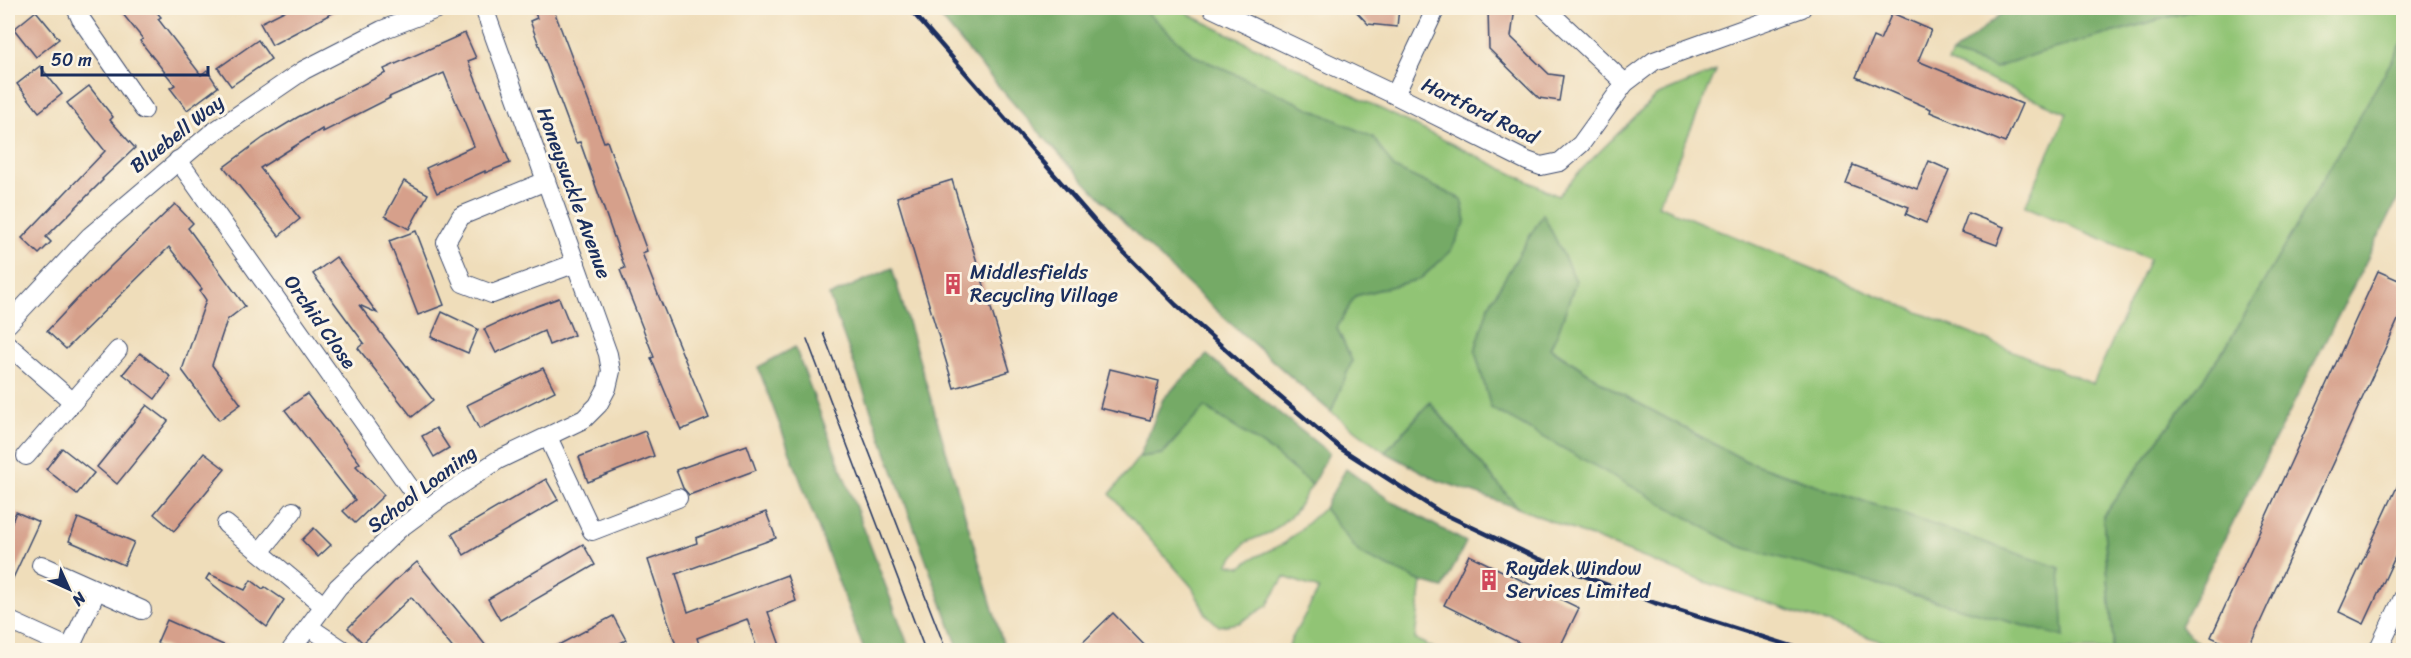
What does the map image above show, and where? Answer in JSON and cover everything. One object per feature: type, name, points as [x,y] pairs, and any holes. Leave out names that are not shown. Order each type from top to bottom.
[{"type":"street","points":[[76,8],[144,110]]},
{"type":"street","name":"Bluebell Way","points":[[8,324],[83,242],[177,160],[259,99],[304,70],[382,30],[439,8]]},
{"type":"street","name":"Honeysuckle Avenue","points":[[484,8],[608,354],[610,371],[604,394]]},
{"type":"street","name":"Hartford Road","points":[[1212,8],[1541,166],[1560,162],[1581,144],[1625,83],[1654,60],[1802,8]]},
{"type":"street","points":[[1395,94],[1436,8]]},
{"type":"street","points":[[1545,8],[1625,83]]},
{"type":"street","name":"Orchid Close","points":[[177,160],[425,509]]},
{"type":"street","points":[[546,181],[461,216],[446,242],[463,283],[492,294],[576,263]]},
{"type":"street","points":[[8,345],[73,402]]},
{"type":"street","points":[[26,456],[118,351]]},
{"type":"street","name":"School Loaning","points":[[291,651],[338,587],[399,529],[498,460],[584,419],[598,405],[604,394]]},
{"type":"street","points":[[548,437],[592,531],[678,498]]},
{"type":"street","points":[[260,552],[293,511]]},
{"type":"street","points":[[226,524],[324,606]]},
{"type":"street","points":[[41,565],[142,610]]},
{"type":"street","points":[[8,620],[48,645],[72,650],[97,590]]},
{"type":"street","points":[[2378,651],[2403,596]]},
{"type":"street","points":[[309,627],[344,651]]},
{"type":"green space","points":[[933,8],[1142,8],[1195,56],[1373,137],[1394,168],[1461,199],[1466,221],[1450,252],[1420,279],[1355,296],[1337,328],[1352,361],[1331,412],[1199,295],[1123,221],[1025,116]]},
{"type":"green space","points":[[1142,8],[1182,8],[1192,16],[1558,196],[1656,96],[1716,71],[1658,205],[2093,384],[2149,259],[2025,206],[2067,113],[1948,62],[1952,54],[1995,68],[2035,54],[2201,8],[2403,8],[2404,41],[2226,347],[2103,516],[2113,641],[2111,650],[1907,650],[1705,582],[1518,508],[1430,402],[1385,452],[1331,412],[1352,361],[1337,328],[1355,296],[1420,279],[1450,252],[1466,221],[1461,199],[1394,168],[1372,137],[1195,56]],"holes":[[[1543,214],[1576,281],[1558,332],[1550,347],[1614,390],[1746,461],[2060,568],[1491,408],[1475,351],[1489,305]]]},
{"type":"green space","points":[[2005,8],[2201,8],[2035,54],[1995,68],[1952,54],[2002,13]]},
{"type":"green space","points":[[2403,41],[2403,189],[2180,626],[2207,650],[2111,650],[2113,641],[2103,516],[2226,347]]},
{"type":"green space","points":[[1543,214],[1576,281],[1550,348],[1614,390],[1746,461],[2060,568],[2064,637],[1738,546],[1491,408],[1475,351],[1489,305]]},
{"type":"green space","points":[[892,268],[1005,650],[959,650],[829,296]]},
{"type":"green space","points":[[795,347],[910,650],[864,650],[758,367]]},
{"type":"green space","points":[[1207,355],[1329,453],[1312,485],[1270,450],[1205,407],[1162,454],[1139,457],[1163,399]]},
{"type":"green space","points":[[1430,403],[1518,508],[1437,480],[1385,452]]},
{"type":"green space","points":[[1204,407],[1270,450],[1312,485],[1294,513],[1271,532],[1246,542],[1228,564],[1241,567],[1253,558],[1285,543],[1324,508],[1360,554],[1422,582],[1415,639],[1437,650],[1288,650],[1291,640],[1319,589],[1284,577],[1267,606],[1239,623],[1219,626],[1206,614],[1192,587],[1110,494],[1139,457],[1163,454]]},
{"type":"green space","points":[[1346,469],[1391,501],[1466,542],[1443,588],[1422,582],[1360,554],[1324,508]]},
{"type":"building","points":[[118,8],[153,8],[161,17],[158,19],[201,75],[207,70],[218,87],[187,110],[170,88],[175,85],[140,41],[143,39]]},
{"type":"building","points":[[290,8],[342,8],[272,45],[260,23]]},
{"type":"building","points":[[533,8],[553,8],[604,142],[607,141],[647,251],[642,253],[709,418],[681,430],[651,358],[654,357],[620,270],[625,268],[580,142],[576,143],[530,21],[537,18]]},
{"type":"building","points":[[1353,8],[1399,8],[1397,27],[1368,24]]},
{"type":"building","points":[[1488,8],[1515,8],[1511,37],[1549,74],[1563,76],[1559,101],[1539,98],[1489,49]]},
{"type":"building","points":[[36,11],[59,39],[36,57],[14,29]]},
{"type":"building","points":[[1892,13],[1931,30],[1918,61],[2022,104],[2005,143],[1930,112],[1931,109],[1856,77],[1873,37],[1880,40]]},
{"type":"building","points":[[465,33],[476,58],[468,61],[510,163],[485,173],[485,171],[437,193],[426,168],[474,146],[444,73],[389,97],[323,132],[322,129],[260,168],[300,219],[279,236],[224,167],[263,138],[298,117],[386,73],[384,69]]},
{"type":"building","points":[[258,40],[271,59],[231,86],[218,68]]},
{"type":"building","points":[[40,66],[62,94],[39,112],[17,84]]},
{"type":"building","points":[[89,86],[113,117],[110,120],[135,148],[46,237],[51,242],[39,254],[22,238],[105,151],[67,103]]},
{"type":"building","points":[[1929,161],[1949,170],[1926,223],[1906,214],[1909,207],[1846,183],[1853,165],[1917,189]]},
{"type":"building","name":"Middlesfields Recycling Village","points":[[952,180],[1010,371],[954,388],[897,197]]},
{"type":"building","points":[[404,181],[428,194],[409,229],[385,216]]},
{"type":"building","points":[[175,204],[193,223],[188,228],[245,306],[227,320],[212,365],[241,404],[219,420],[182,370],[206,300],[200,291],[202,289],[169,247],[66,349],[47,331]]},
{"type":"building","points":[[1968,213],[2004,227],[1997,245],[1961,232]]},
{"type":"building","points":[[416,231],[444,305],[418,315],[389,241]]},
{"type":"building","points":[[336,257],[377,313],[359,305],[433,400],[412,417],[358,348],[364,343],[313,274]]},
{"type":"building","points":[[2378,271],[2403,282],[2403,309],[2247,651],[2241,651],[2211,637]]},
{"type":"building","points":[[559,298],[574,335],[549,345],[544,331],[496,353],[484,329]]},
{"type":"building","points":[[442,312],[478,329],[468,353],[431,337]]},
{"type":"building","points":[[140,353],[171,377],[155,399],[123,374]]},
{"type":"building","points":[[543,368],[555,391],[479,429],[467,405]]},
{"type":"building","points":[[1110,369],[1159,381],[1150,420],[1100,408]]},
{"type":"building","points":[[307,394],[360,463],[356,466],[384,495],[355,523],[343,511],[355,500],[285,410]]},
{"type":"building","points":[[147,405],[168,421],[117,484],[97,467]]},
{"type":"building","points":[[436,428],[449,448],[434,457],[422,436]]},
{"type":"building","points":[[645,431],[654,456],[588,482],[579,457]]},
{"type":"building","points":[[747,445],[756,470],[689,495],[683,488],[676,470]]},
{"type":"building","points":[[62,448],[94,473],[77,494],[46,469]]},
{"type":"building","points":[[204,453],[225,469],[174,531],[154,514]]},
{"type":"building","points":[[2403,474],[2403,540],[2364,624],[2339,612]]},
{"type":"building","points":[[546,479],[558,500],[464,555],[452,534]]},
{"type":"building","points":[[16,512],[39,522],[8,589],[8,531]]},
{"type":"building","points":[[766,512],[776,538],[676,574],[688,612],[787,575],[796,601],[768,612],[782,651],[758,651],[747,619],[697,638],[701,651],[678,651],[648,560],[697,543],[696,538]]},
{"type":"building","points":[[78,518],[134,542],[124,565],[69,541]]},
{"type":"building","points":[[314,528],[331,545],[318,557],[302,540]]},
{"type":"building","points":[[583,544],[595,565],[500,620],[488,599]]},
{"type":"building","name":"Raydek Window Services Limited","points":[[1469,555],[1579,608],[1558,651],[1536,651],[1444,605]]},
{"type":"building","points":[[417,562],[490,651],[455,651],[411,597],[363,643],[348,628]]},
{"type":"building","points":[[209,574],[245,590],[251,580],[284,600],[267,627],[206,579]]},
{"type":"building","points":[[1113,613],[1150,651],[1074,651]]},
{"type":"building","points":[[613,616],[626,640],[606,651],[547,651]]},
{"type":"building","points":[[167,620],[237,651],[174,651],[157,643]]},
{"type":"tram line","points":[[823,333],[946,650]]},
{"type":"tram line","points":[[807,339],[925,650]]},
{"type":"railway","points":[[909,8],[1105,233],[1176,305],[1340,448],[1440,512],[1537,558],[1655,603],[1804,650]]},
{"type":"place","name":"Middlesfields Recycling Village","points":[[953,284]]},
{"type":"place","name":"Raydek Window Services Limited","points":[[1489,580]]}]
